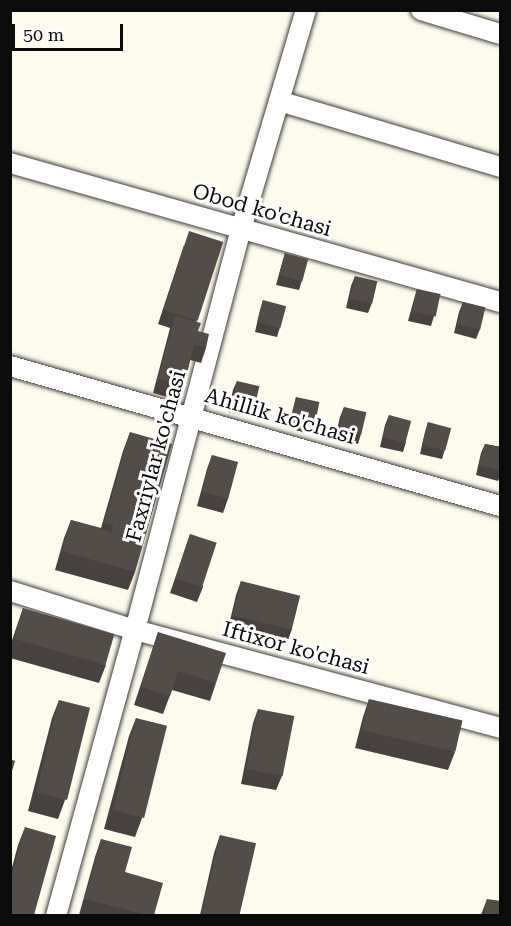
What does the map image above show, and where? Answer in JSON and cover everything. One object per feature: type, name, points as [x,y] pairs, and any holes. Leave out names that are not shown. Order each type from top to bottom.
[{"type":"street","name":"Faxriylar ko'chasi","points":[[56,915],[135,630],[241,230],[306,10]]},
{"type":"street","points":[[421,10],[501,34]]},
{"type":"street","points":[[279,101],[501,167]]},
{"type":"street","name":"Obod ko'chasi","points":[[10,164],[501,302]]},
{"type":"street","name":"Ahillik ko'chasi","points":[[10,366],[192,415],[501,506]]},
{"type":"street","name":"Iftixor ko'chasi","points":[[10,591],[135,630],[501,728]]},
{"type":"building","points":[[189,231],[223,242],[198,321],[163,310]]},
{"type":"building","points":[[285,253],[308,259],[302,281],[279,275]]},
{"type":"building","points":[[355,276],[377,281],[372,304],[350,298]]},
{"type":"building","points":[[417,289],[440,294],[436,316],[412,311]]},
{"type":"building","points":[[263,300],[286,306],[280,328],[257,322]]},
{"type":"building","points":[[463,302],[485,307],[480,330],[458,324]]},
{"type":"building","points":[[175,316],[201,323],[198,331],[209,334],[206,348],[194,345],[184,385],[158,379]]},
{"type":"building","points":[[237,381],[259,386],[254,408],[232,402]]},
{"type":"building","points":[[296,397],[319,402],[315,424],[291,419]]},
{"type":"building","points":[[344,407],[366,412],[361,435],[339,429]]},
{"type":"building","points":[[389,415],[411,421],[405,443],[383,437]]},
{"type":"building","points":[[428,422],[451,428],[445,450],[422,444]]},
{"type":"building","points":[[130,432],[172,444],[135,572],[62,551],[71,520],[112,532],[113,525],[104,523]]},
{"type":"building","points":[[485,444],[501,447],[501,471],[479,465]]},
{"type":"building","points":[[212,455],[238,462],[228,499],[202,492]]},
{"type":"building","points":[[190,534],[217,543],[202,587],[175,579]]},
{"type":"building","points":[[241,581],[300,596],[292,630],[233,615]]},
{"type":"building","points":[[23,608],[114,634],[105,665],[14,639]]},
{"type":"building","points":[[158,632],[226,653],[216,683],[178,671],[170,696],[141,687]]},
{"type":"building","points":[[369,699],[463,721],[455,752],[362,730]]},
{"type":"building","points":[[59,700],[90,708],[67,800],[36,792]]},
{"type":"building","points":[[258,709],[294,716],[283,776],[246,769]]},
{"type":"building","points":[[136,718],[167,726],[144,818],[113,810]]},
{"type":"building","points":[[10,759],[15,761],[10,778]]},
{"type":"building","points":[[25,827],[56,836],[34,915],[10,915],[10,882]]},
{"type":"building","points":[[220,835],[256,843],[239,916],[202,915]]},
{"type":"building","points":[[101,839],[132,847],[125,872],[163,883],[154,915],[85,899]]},
{"type":"building","points":[[487,899],[501,901],[501,915],[484,915]]}]
